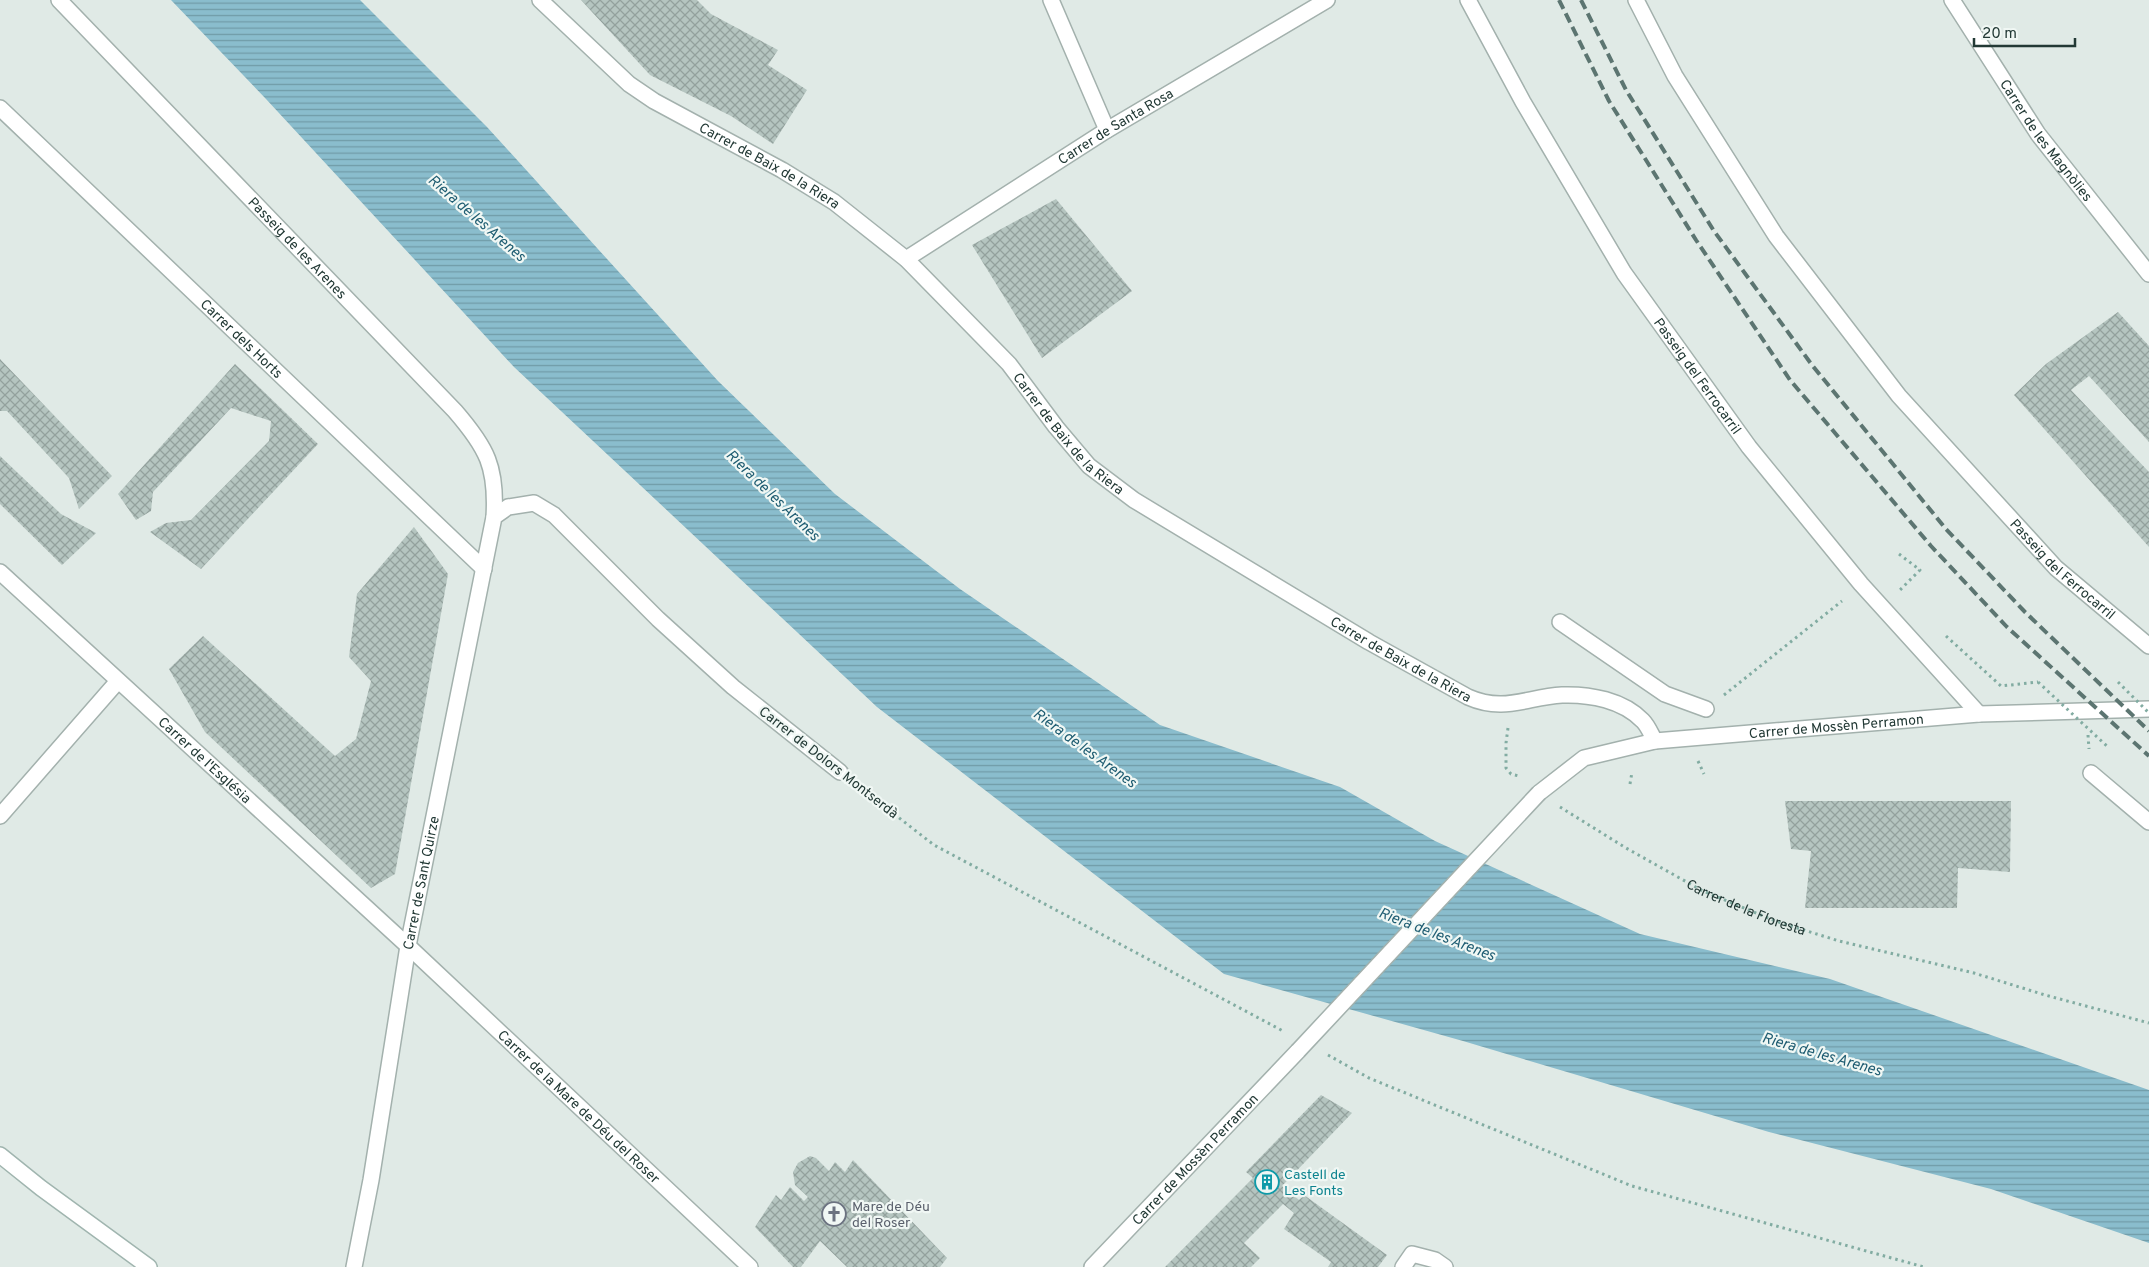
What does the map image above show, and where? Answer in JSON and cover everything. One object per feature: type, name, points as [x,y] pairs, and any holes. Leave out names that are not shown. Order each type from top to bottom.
[{"type":"street","name":"Passeig de les Arenes","points":[[59,0],[478,438],[489,461],[495,493],[494,517]]},
{"type":"street","name":"Carrer de Baix de la Riera","points":[[540,0],[629,84],[654,101],[782,170],[834,202],[906,259],[1009,364],[1056,427],[1089,466],[1134,500],[1344,628],[1443,684],[1482,703],[1509,704],[1561,695],[1602,698],[1629,708],[1644,722],[1655,741]]},
{"type":"street","points":[[1051,0],[1107,130]]},
{"type":"street","name":"Carrer de Santa Rosa","points":[[906,259],[1107,130],[1327,0]]},
{"type":"street","name":"Passeig del Ferrocarril","points":[[1468,0],[1523,102],[1624,273],[1749,447],[1861,584],[1979,714]]},
{"type":"street","name":"Passeig del Ferrocarril","points":[[1636,0],[1675,76],[1776,236],[1899,396],[2056,568],[2149,646]]},
{"type":"street","name":"Carrer de les Magnòlies","points":[[1952,0],[2038,134],[2149,274]]},
{"type":"street","name":"Carrer dels Horts","points":[[0,108],[484,569]]},
{"type":"street","name":"Carrer de Dolors Montserdà","points":[[494,517],[508,507],[534,502],[554,515],[658,619],[733,687],[840,772]]},
{"type":"street","name":"Carrer de Sant Quirze","points":[[354,1267],[371,1180],[408,946],[494,517]]},
{"type":"street","name":"Carrer de l'Església","points":[[0,572],[408,946]]},
{"type":"street","points":[[1560,622],[1665,694],[1706,709]]},
{"type":"street","points":[[0,816],[118,681]]},
{"type":"street","name":"Carrer de Mossèn Perramon","points":[[1092,1267],[1298,1051],[1538,793],[1584,758],[1655,741],[1979,714],[2149,709]]},
{"type":"street","points":[[2091,773],[2149,822]]},
{"type":"street","name":"Carrer de la Mare de Déu del Roser","points":[[408,946],[750,1267]]},
{"type":"street","points":[[0,1155],[41,1188],[149,1267]]},
{"type":"street","points":[[1403,1267],[1412,1254],[1435,1260],[1445,1267]]},
{"type":"path","points":[[1897,593],[1920,570],[1899,554]]},
{"type":"path","points":[[1706,709],[1850,595]]},
{"type":"path","points":[[1942,633],[2001,686],[2038,682],[2109,748]]},
{"type":"path","points":[[2118,682],[2149,713]]},
{"type":"path","points":[[1509,704],[1510,720],[1506,743],[1506,768],[1511,774],[1519,776]]},
{"type":"path","points":[[1697,759],[1704,774]]},
{"type":"path","points":[[1630,784],[1633,768]]},
{"type":"path","name":"Carrer de Dolors Montserdà","points":[[840,772],[934,844],[1285,1033]]},
{"type":"path","name":"Carrer de la Floresta","points":[[1538,793],[1619,843],[1701,890],[1775,921],[1839,941],[1974,973],[2045,995],[2149,1023]]},
{"type":"path","points":[[1320,1051],[1369,1078],[1632,1186],[1924,1267]]},
{"type":"water","name":"Riera de les Arenes","points":[[171,0],[360,0],[487,127],[718,381],[835,494],[960,589],[1160,725],[1340,787],[1435,841],[1640,934],[1830,979],[2149,1090],[2149,1243],[1991,1189],[1769,1132],[1463,1041],[1224,974],[877,707],[514,367],[266,99]]},
{"type":"building","points":[[581,0],[697,0],[711,14],[778,50],[768,65],[807,90],[773,144],[731,116],[650,75]]},
{"type":"building","points":[[1056,199],[1132,291],[1042,358],[972,245]]},
{"type":"building","points":[[2118,312],[2149,346],[2149,442],[2089,376],[2071,390],[2149,472],[2149,547],[2014,395],[2046,364]]},
{"type":"building","points":[[0,359],[112,476],[79,509],[69,478],[7,411],[0,411]]},
{"type":"building","points":[[235,364],[318,444],[201,569],[150,532],[166,523],[191,520],[269,441],[271,421],[231,408],[153,492],[151,511],[136,520],[118,494]]},
{"type":"building","points":[[0,456],[61,514],[96,533],[62,565],[0,504]]},
{"type":"building","points":[[414,527],[448,574],[395,874],[371,888],[205,732],[169,669],[203,636],[335,756],[356,739],[371,681],[349,657],[357,594]]},
{"type":"building","points":[[1785,801],[2011,801],[2010,872],[1958,868],[1957,908],[1805,908],[1811,851],[1791,849]]},
{"type":"building","name":"Castell de Les Fonts","points":[[1321,1095],[1352,1113],[1282,1186],[1299,1200],[1304,1195],[1387,1255],[1378,1267],[1328,1267],[1331,1262],[1284,1229],[1294,1213],[1283,1204],[1244,1243],[1260,1258],[1251,1267],[1165,1267],[1253,1178],[1246,1172]]},
{"type":"building","name":"Mare de Déu del Roser","points":[[810,1156],[816,1158],[829,1171],[835,1162],[845,1172],[853,1160],[947,1258],[940,1267],[847,1267],[820,1241],[801,1267],[793,1267],[755,1227],[776,1195],[781,1200],[790,1187],[804,1201],[808,1197],[795,1185],[793,1172],[798,1163]]},
{"type":"railway","points":[[1559,0],[1609,101],[1696,240],[1790,380],[1931,546],[2007,627],[2149,756]]},
{"type":"railway","points":[[1581,0],[1626,90],[1714,231],[1812,365],[1946,529],[2025,612],[2149,731]]},
{"type":"place","name":"Castell de Les Fonts","points":[[1267,1182]]},
{"type":"place","name":"Mare de Déu del Roser","points":[[834,1214]]}]
